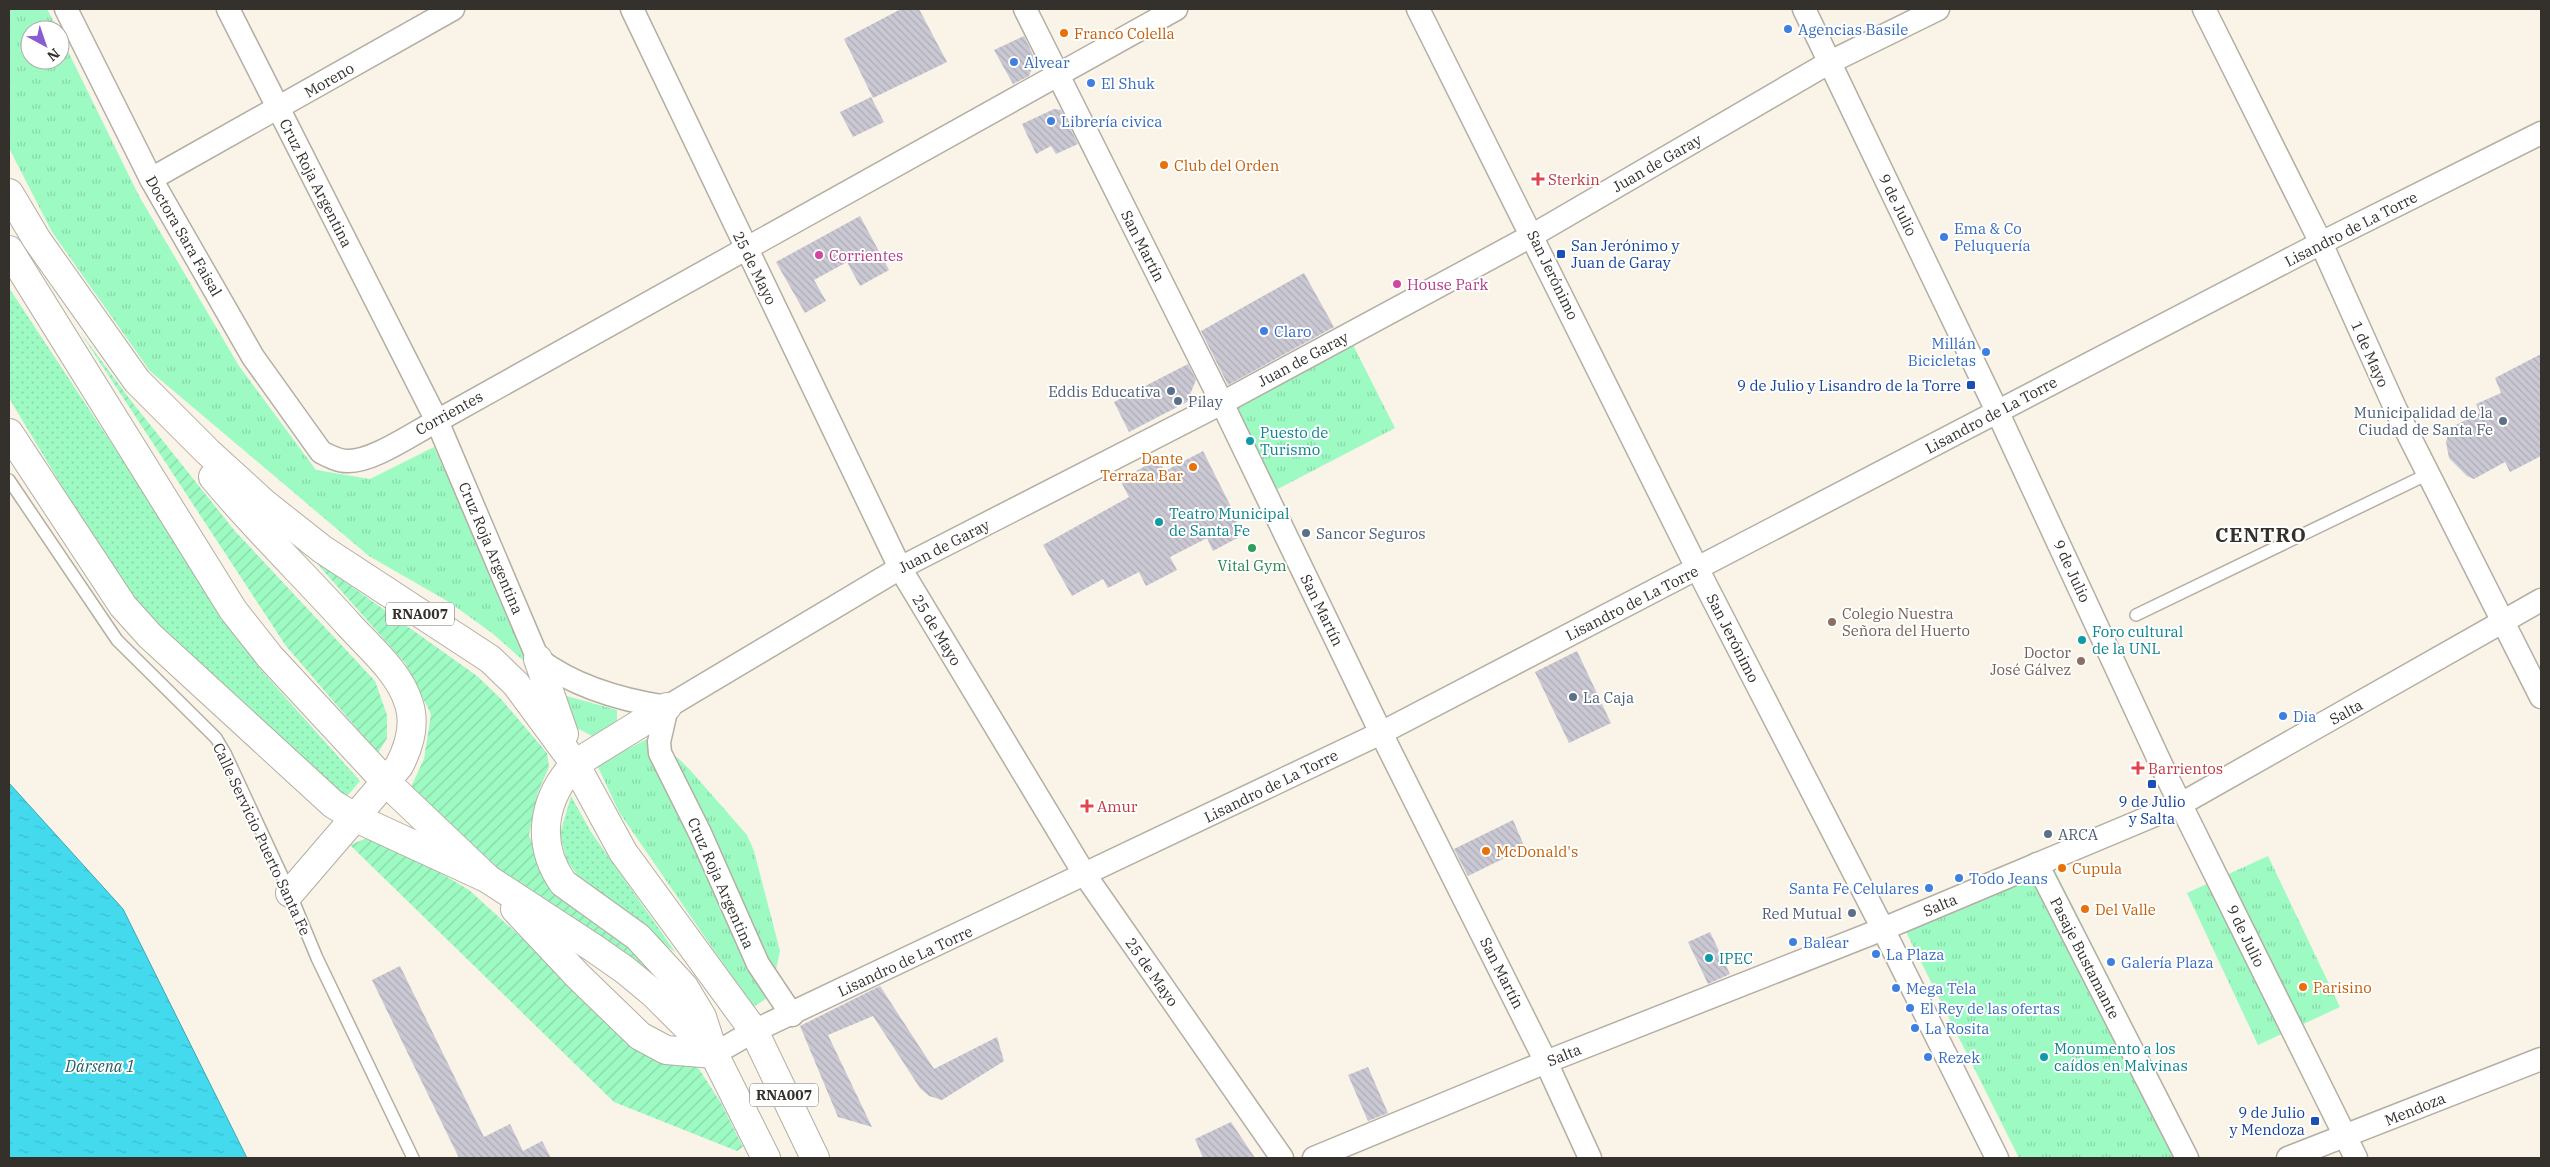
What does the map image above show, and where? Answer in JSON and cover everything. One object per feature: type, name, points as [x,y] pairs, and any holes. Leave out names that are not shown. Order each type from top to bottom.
[{"type":"main road","name":"RNA007","points":[[9,193],[37,240],[137,381],[238,480],[322,549],[490,659],[521,691],[575,764],[623,852],[754,1031],[816,1158]]},
{"type":"main road","name":"RNA007","points":[[9,250],[233,610],[270,657],[386,782],[488,879],[595,948],[625,970],[654,994],[714,1054],[766,1158]]},
{"type":"main road","points":[[137,381],[249,519],[325,599],[396,679],[410,705],[412,726],[408,750],[399,766],[290,893]]},
{"type":"main road","points":[[9,433],[135,621],[333,804],[356,818],[488,879],[578,976],[640,1036],[666,1050],[714,1054],[702,1017],[692,1000],[665,964],[638,938],[573,892],[554,870],[547,846],[548,807],[564,776],[575,764],[666,708]]},
{"type":"main road","points":[[538,659],[575,764]]},
{"type":"street","name":"Doctora Sara Faisal","points":[[66,9],[152,179],[253,357],[321,452]]},
{"type":"street","name":"Cruz Roja Argentina","points":[[228,9],[436,421],[538,659],[560,676],[579,684],[640,703],[666,708],[659,742],[660,753],[700,833],[758,964],[792,1015]]},
{"type":"street","name":"Moreno","points":[[152,179],[453,9]]},
{"type":"street","name":"25 de Mayo","points":[[632,9],[900,568],[1084,875],[1282,1158]]},
{"type":"street","name":"San Martín","points":[[1025,9],[1222,403],[1381,733],[1546,1062],[1590,1158]]},
{"type":"street","name":"Corrientes","points":[[321,452],[346,461],[365,459],[1176,9]]},
{"type":"street","name":"San Jerónimo","points":[[1418,9],[1533,235],[1698,570],[1883,928],[1997,1158]]},
{"type":"street","name":"9 de Julio","points":[[1804,9],[1997,411],[2181,804],[2356,1158]]},
{"type":"street","name":"Juan de Garay","points":[[666,708],[900,568],[1222,403],[1533,235],[1830,62],[1938,9]]},
{"type":"street","name":"1 de Mayo","points":[[2204,9],[2321,243],[2396,410],[2541,697]]},
{"type":"street","name":"Lisandro de La Torre","points":[[714,1054],[754,1031],[792,1015],[1381,733],[1698,570],[1997,411],[2321,243],[2541,134]]},
{"type":"street","name":"Salta","points":[[1314,1158],[1546,1062],[1883,928],[2181,804],[2541,600]]},
{"type":"street","name":"Pasaje Bustamante","points":[[2037,864],[2187,1158]]},
{"type":"street","name":"Mendoza","points":[[2288,1158],[2541,1059]]},
{"type":"lane","points":[[2136,616],[2428,474]]},
{"type":"lane","name":"Calle Servicio Puerto Santa Fe","points":[[9,480],[117,640],[216,738],[225,753],[290,893],[317,958],[413,1158]]},
{"type":"green space","points":[[9,9],[47,9],[53,20],[20,20],[20,70],[70,70],[70,55],[139,196],[239,366],[316,470],[370,479],[434,447],[534,670],[492,633],[449,602],[369,556],[150,371],[52,232],[9,148]]},
{"type":"green space","points":[[9,288],[261,670],[360,781],[342,802],[129,598],[9,398]]},
{"type":"green space","points":[[80,332],[132,402],[234,530],[375,681],[387,715],[387,738],[378,753],[286,646]]},
{"type":"green space","points":[[1350,339],[1395,428],[1270,493],[1227,405]]},
{"type":"green space","points":[[313,559],[477,676],[501,699],[547,753],[549,767],[538,792],[529,835],[544,874],[627,944],[655,976],[496,868],[411,787],[424,759],[431,714],[405,663]]},
{"type":"green space","points":[[563,695],[617,710],[617,720],[596,738],[577,728]]},
{"type":"green space","points":[[651,737],[766,999],[753,1007],[619,812],[597,765]]},
{"type":"green space","points":[[663,752],[678,758],[747,835],[754,851],[780,951],[774,979]]},
{"type":"green space","points":[[571,796],[591,832],[676,953],[581,880],[567,861],[560,834]]},
{"type":"green space","points":[[367,838],[390,843],[469,890],[555,968],[699,1069],[721,1103],[743,1147],[737,1151],[614,1102],[350,845]]},
{"type":"green space","points":[[2268,856],[2340,1007],[2258,1045],[2187,893]]},
{"type":"green space","points":[[2054,869],[2200,1158],[2019,1158],[1905,930]]},
{"type":"water","name":"Dársena 1","points":[[9,783],[123,909],[247,1158],[9,1158]]},
{"type":"building","points":[[901,9],[919,9],[947,62],[873,98],[844,39]]},
{"type":"building","points":[[1024,36],[1035,59],[1029,76],[1013,84],[994,50]]},
{"type":"building","points":[[871,97],[884,122],[853,137],[840,112]]},
{"type":"building","points":[[1054,109],[1061,110],[1078,144],[1056,154],[1051,146],[1036,154],[1022,124]]},
{"type":"building","points":[[860,216],[889,270],[860,286],[847,262],[814,280],[826,301],[805,313],[776,262]]},
{"type":"building","name":"Claro","points":[[1304,273],[1334,327],[1228,385],[1201,331]]},
{"type":"building","name":"Municipalidad de la Ciudad de Santa Fe","points":[[2541,354],[2541,456],[2510,472],[2505,462],[2474,479],[2467,476],[2449,458],[2446,442],[2450,428],[2480,413],[2476,404],[2501,393],[2495,378]]},
{"type":"building","points":[[1188,364],[1196,380],[1187,402],[1129,432],[1114,402]]},
{"type":"building","name":"Teatro Municipal de Santa Fe","points":[[1203,451],[1238,521],[1232,524],[1239,537],[1213,551],[1207,538],[1170,557],[1177,570],[1146,586],[1139,572],[1108,588],[1103,579],[1072,596],[1043,545],[1129,497],[1120,480],[1158,459],[1165,471]]},
{"type":"building","name":"La Caja","points":[[1577,651],[1611,723],[1569,743],[1535,672]]},
{"type":"building","name":"McDonald's","points":[[1513,820],[1525,848],[1468,876],[1454,849]]},
{"type":"building","name":"IPEC","points":[[1710,932],[1730,974],[1708,984],[1688,942]]},
{"type":"building","points":[[400,966],[484,1137],[510,1124],[523,1151],[542,1141],[551,1158],[459,1158],[372,980]]},
{"type":"building","points":[[880,986],[934,1069],[997,1037],[1004,1061],[942,1100],[929,1096],[920,1088],[873,1016],[828,1035],[872,1127],[838,1117],[800,1026]]},
{"type":"building","points":[[1368,1067],[1388,1113],[1368,1121],[1348,1075]]},
{"type":"building","points":[[1231,1122],[1255,1158],[1203,1158],[1195,1139]]},
{"type":"place","name":"Agencias Basile","points":[[1788,29]]},
{"type":"place","name":"Franco Colella","points":[[1064,33]]},
{"type":"place","name":"Alvear","points":[[1014,62]]},
{"type":"place","name":"El Shuk","points":[[1091,83]]},
{"type":"place","name":"Librería civica","points":[[1051,121]]},
{"type":"place","name":"Club del Orden","points":[[1164,165]]},
{"type":"place","name":"Sterkin","points":[[1538,179]]},
{"type":"place","name":"Ema & Co Peluquería","points":[[1944,237]]},
{"type":"place","name":"San Jerónimo y Juan de Garay","points":[[1561,254]]},
{"type":"place","name":"Corrientes","points":[[819,255]]},
{"type":"place","name":"House Park","points":[[1397,284]]},
{"type":"place","name":"Claro","points":[[1264,331]]},
{"type":"place","name":"Millán Bicicletas","points":[[1986,352]]},
{"type":"place","name":"9 de Julio y Lisandro de la Torre","points":[[1971,385]]},
{"type":"place","name":"Eddis Educativa","points":[[1171,391]]},
{"type":"place","name":"Pilay","points":[[1178,401]]},
{"type":"place","name":"Municipalidad de la Ciudad de Santa Fe","points":[[2503,421]]},
{"type":"place","name":"Puesto de Turismo","points":[[1250,441]]},
{"type":"place","name":"Dante Terraza Bar","points":[[1193,467]]},
{"type":"place","name":"Teatro Municipal de Santa Fe","points":[[1159,522]]},
{"type":"place","name":"Sancor Seguros","points":[[1306,533]]},
{"type":"place","name":"Vital Gym","points":[[1252,548]]},
{"type":"place","name":"Colegio Nuestra Señora del Huerto","points":[[1832,622]]},
{"type":"place","name":"Foro cultural de la UNL","points":[[2082,640]]},
{"type":"place","name":"Doctor José Gálvez","points":[[2081,661]]},
{"type":"place","name":"La Caja","points":[[1573,697]]},
{"type":"place","name":"Dia","points":[[2283,716]]},
{"type":"place","name":"Barrientos","points":[[2138,768]]},
{"type":"place","name":"9 de Julio y Salta","points":[[2152,784]]},
{"type":"place","name":"Amur","points":[[1087,806]]},
{"type":"place","name":"ARCA","points":[[2048,834]]},
{"type":"place","name":"McDonald's","points":[[1486,851]]},
{"type":"place","name":"Cupula","points":[[2062,868]]},
{"type":"place","name":"Todo Jeans","points":[[1959,878]]},
{"type":"place","name":"Santa Fe Celulares","points":[[1929,888]]},
{"type":"place","name":"Del Valle","points":[[2085,909]]},
{"type":"place","name":"Red Mutual","points":[[1852,913]]},
{"type":"place","name":"Balear","points":[[1793,942]]},
{"type":"place","name":"La Plaza","points":[[1876,954]]},
{"type":"place","name":"IPEC","points":[[1709,958]]},
{"type":"place","name":"Galería Plaza","points":[[2111,962]]},
{"type":"place","name":"Parisino","points":[[2303,987]]},
{"type":"place","name":"Mega Tela","points":[[1896,988]]},
{"type":"place","name":"El Rey de las ofertas","points":[[1910,1008]]},
{"type":"place","name":"La Rosita","points":[[1915,1028]]},
{"type":"place","name":"Rezek","points":[[1928,1057]]},
{"type":"place","name":"Monumento a los caídos en Malvinas","points":[[2044,1057]]},
{"type":"place","name":"9 de Julio y Mendoza","points":[[2315,1121]]},
{"type":"district","name":"CENTRO","points":[[2261,534]]}]
